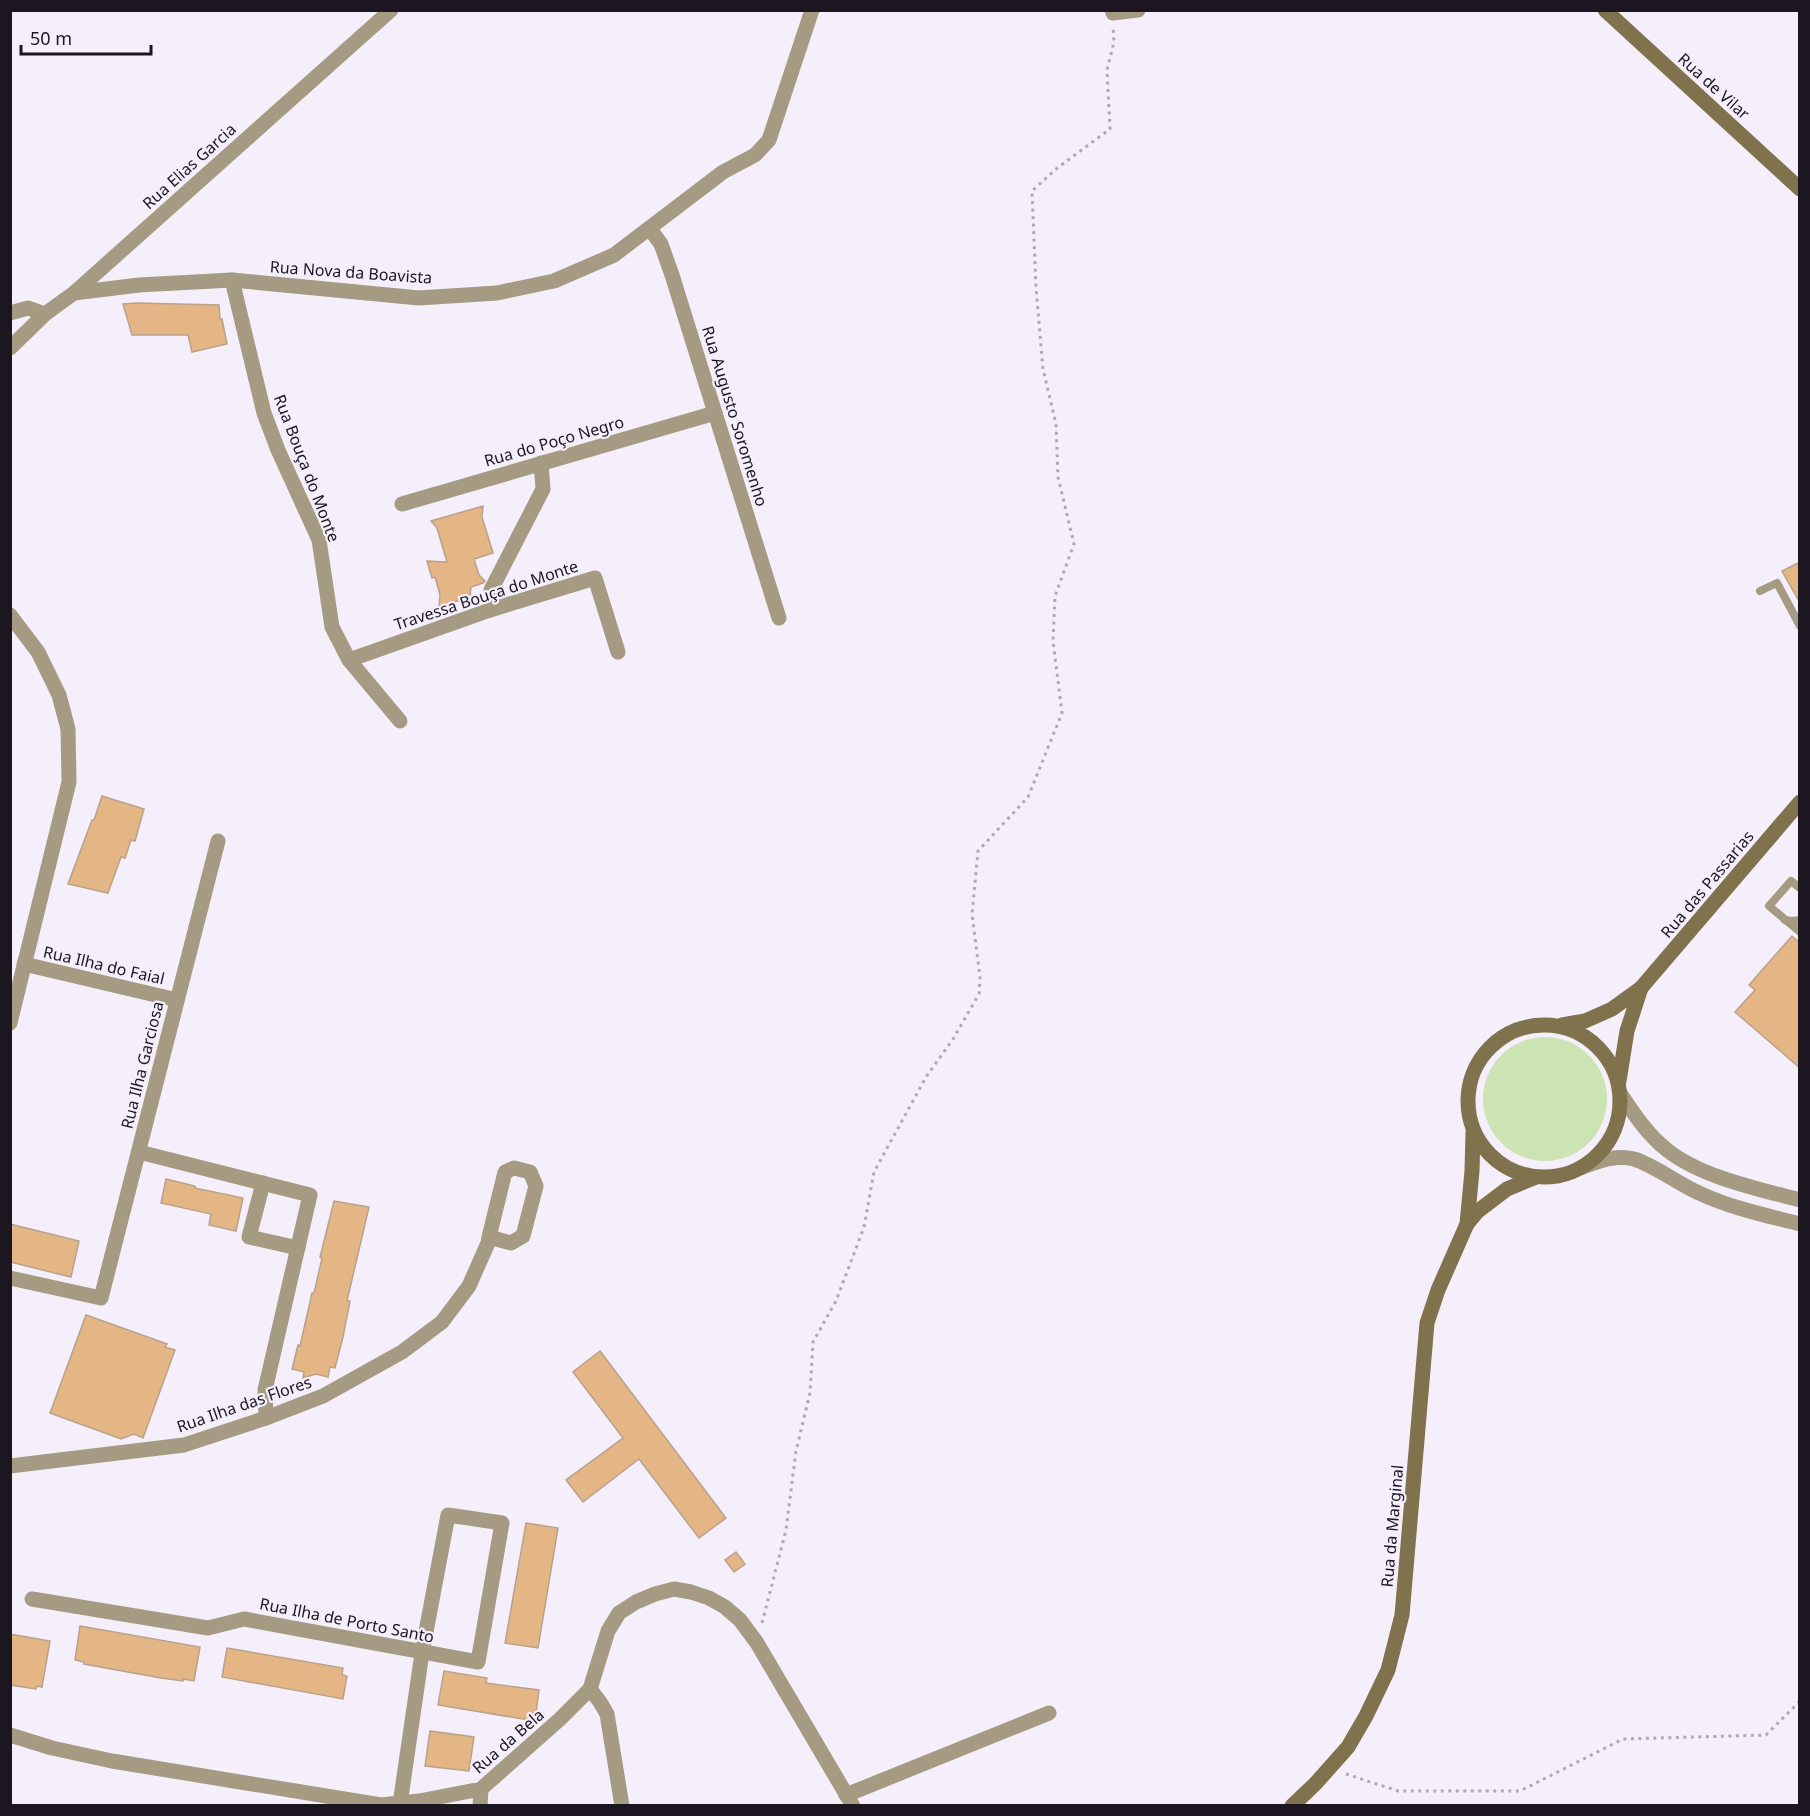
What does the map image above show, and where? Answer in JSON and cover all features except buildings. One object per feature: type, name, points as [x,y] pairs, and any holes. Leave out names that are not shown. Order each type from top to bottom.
[{"type":"street","name":"Rua Elias Garcia","points":[[10,348],[45,314],[74,293],[391,10]]},
{"type":"street","name":"Rua Nova da Boavista","points":[[74,293],[139,285],[232,280],[419,298],[497,293],[554,281],[614,255],[723,172],[755,155],[769,140],[812,10]]},
{"type":"street","points":[[1113,12],[1138,10]]},
{"type":"street","name":"Rua de Vilar","points":[[1605,10],[1800,189]]},
{"type":"street","name":"Rua Augusto Soromenho","points":[[650,229],[661,244],[779,618]]},
{"type":"street","name":"Rua Bouça do Monte","points":[[232,280],[264,413],[278,450],[319,540],[332,627],[349,660],[400,721]]},
{"type":"street","points":[[10,313],[28,308],[45,314]]},
{"type":"street","name":"Rua do Poço Negro","points":[[402,504],[715,413]]},
{"type":"street","points":[[490,610],[491,590],[543,489],[541,463]]},
{"type":"street","name":"Travessa Bouça do Monte","points":[[349,660],[490,610],[594,578],[618,652]]},
{"type":"street","points":[[10,615],[38,652],[59,695],[68,729],[69,749],[69,782],[10,1023]]},
{"type":"street","name":"Rua das Passarias","points":[[1560,1026],[1585,1022],[1612,1009],[1641,988],[1800,802]]},
{"type":"street","name":"Rua Ilha Garciosa","points":[[10,1278],[101,1298],[218,841]]},
{"type":"street","name":"Rua Ilha do Faial","points":[[24,964],[177,1000]]},
{"type":"street","name":"Rua das Passarias","points":[[1620,1088],[1627,1031],[1641,988]]},
{"type":"street","points":[[1800,1200],[1719,1178],[1668,1151],[1647,1131],[1620,1088],[1613,1067],[1604,1053],[1591,1040],[1576,1031],[1560,1026],[1539,1024],[1518,1028],[1500,1038],[1484,1053],[1473,1071],[1468,1091],[1468,1112],[1473,1132],[1484,1149],[1499,1163],[1517,1173],[1536,1177],[1559,1176],[1618,1157],[1634,1160],[1723,1204],[1800,1224]]},
{"type":"street","points":[[1580,1168],[1599,1155],[1612,1137],[1619,1116],[1620,1088]]},
{"type":"street","name":"Rua da Marginal","points":[[1467,1224],[1473,1132]]},
{"type":"street","points":[[139,1152],[310,1195],[266,1390],[266,1418]]},
{"type":"street","name":"Rua Ilha das Flores","points":[[10,1466],[184,1445],[323,1396],[402,1352],[442,1322],[470,1286],[489,1237],[505,1172],[514,1168],[530,1172],[536,1186],[523,1236],[511,1243],[489,1237]]},
{"type":"street","name":"Rua da Marginal","points":[[1292,1806],[1348,1747],[1388,1670],[1402,1615],[1427,1323],[1438,1290],[1467,1224],[1478,1211],[1507,1188],[1536,1177]]},
{"type":"street","points":[[263,1183],[249,1237],[298,1248]]},
{"type":"street","name":"Rua Ilha de Porto Santo","points":[[32,1599],[208,1628],[244,1619],[422,1653],[478,1662],[502,1523],[448,1515],[422,1653]]},
{"type":"street","name":"Rua da Bela","points":[[10,1735],[52,1748],[296,1798],[381,1805],[400,1804],[481,1788],[560,1719],[590,1689],[603,1642],[619,1613],[636,1602],[674,1589],[709,1598],[725,1607],[740,1620],[757,1643],[849,1800]]},
{"type":"street","points":[[400,1804],[422,1653]]},
{"type":"street","points":[[590,1689],[607,1714],[622,1806]]},
{"type":"street","points":[[849,1800],[1049,1713]]},
{"type":"street","points":[[480,1806],[481,1788]]},
{"type":"lane","points":[[1760,591],[1777,583],[1800,626]]},
{"type":"lane","points":[[1800,888],[1791,881],[1769,906],[1800,932]]},
{"type":"lane","points":[[1785,920],[1800,920]]},
{"type":"path","points":[[757,1643],[786,1530],[796,1451],[810,1393],[813,1342],[836,1301],[864,1227],[874,1172],[926,1077],[953,1040],[979,994],[980,977],[972,914],[978,851],[1028,796],[1062,712],[1053,641],[1054,596],[1074,544],[1058,477],[1056,424],[1043,369],[1036,288],[1032,191],[1056,169],[1110,129],[1107,70],[1114,42],[1113,12]]},
{"type":"path","points":[[1346,1774],[1398,1791],[1520,1791],[1623,1739],[1766,1735],[1800,1701]]},
{"type":"green space","points":[[1545,1037],[1569,1041],[1589,1055],[1603,1075],[1607,1099],[1603,1123],[1589,1143],[1569,1157],[1545,1161],[1521,1157],[1501,1143],[1487,1123],[1483,1099],[1487,1075],[1501,1055],[1521,1041]]}]
